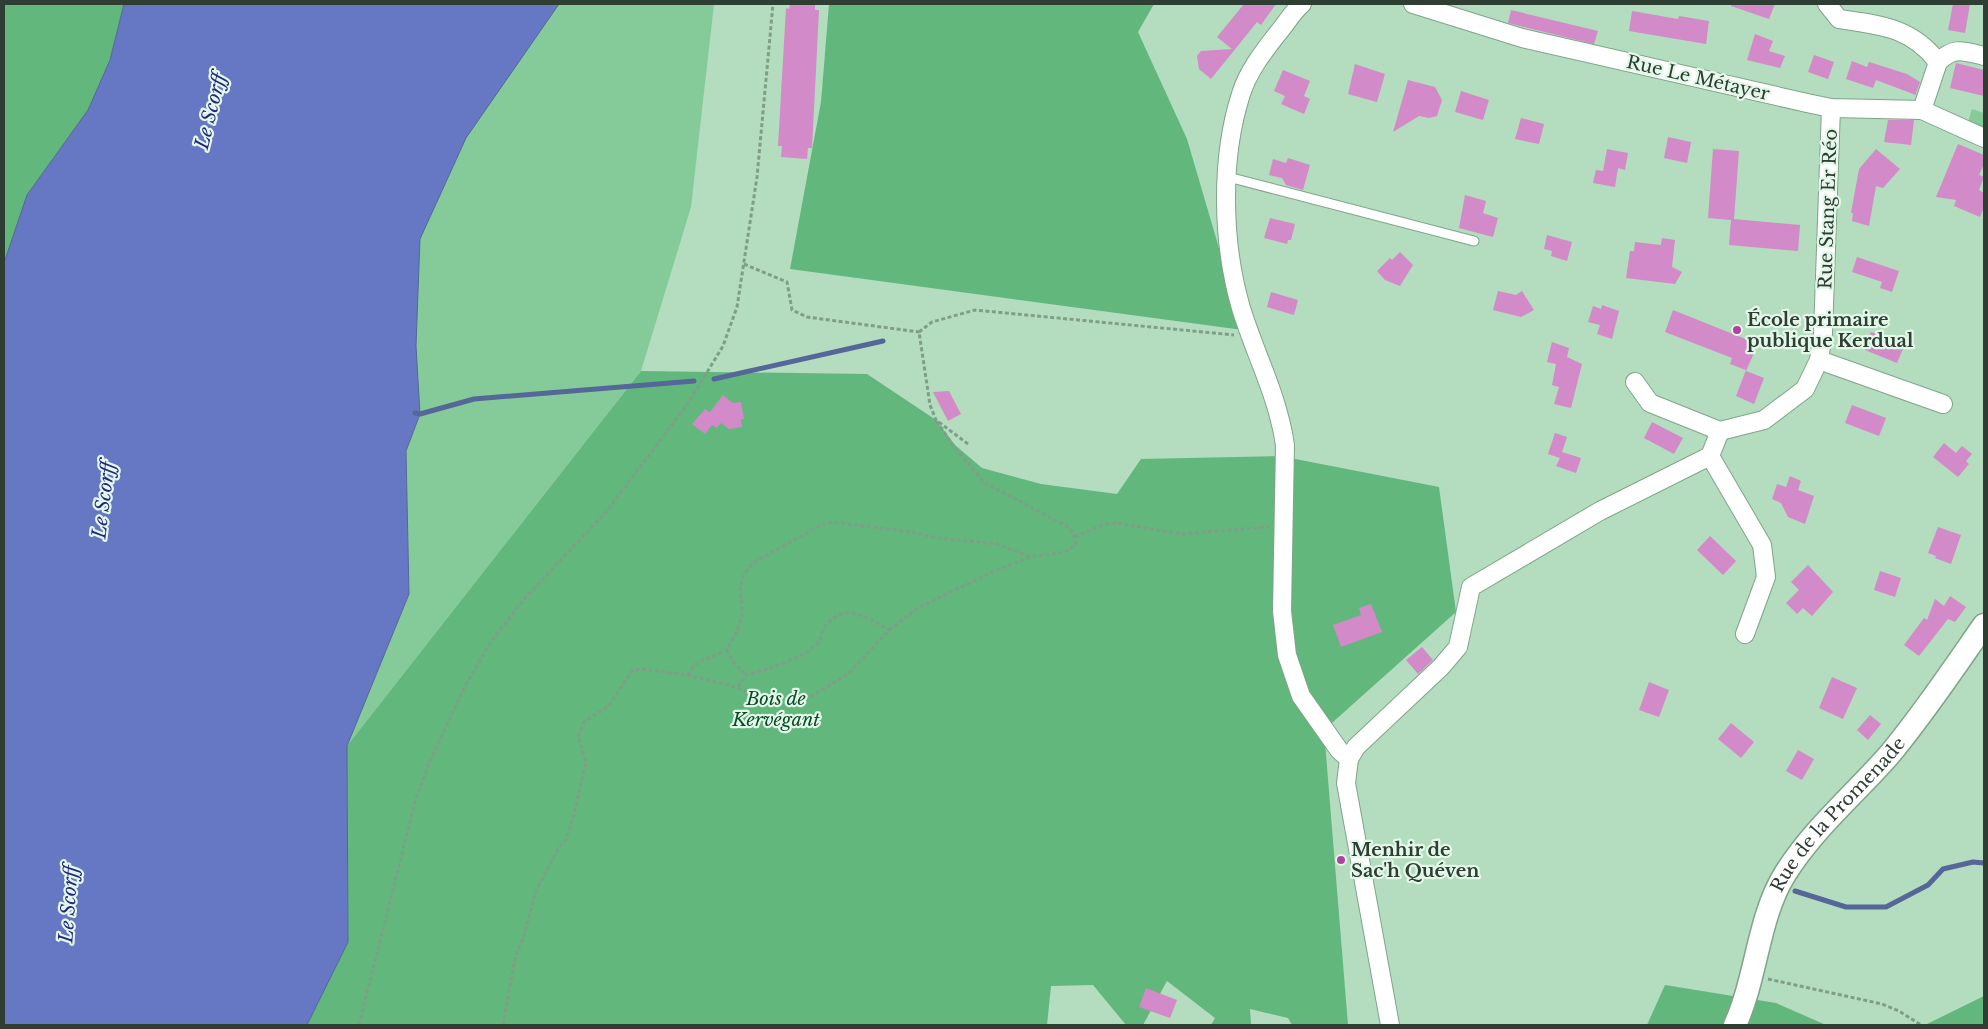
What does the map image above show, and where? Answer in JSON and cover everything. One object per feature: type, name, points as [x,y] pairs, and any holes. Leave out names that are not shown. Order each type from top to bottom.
[{"type":"street","points":[[1301,4],[1259,58],[1241,93],[1228,150],[1226,230],[1231,267],[1241,309],[1282,421],[1285,445],[1282,526],[1282,612],[1287,656],[1301,696],[1339,750],[1349,759]]},
{"type":"street","name":"Rue Le Métayer","points":[[1413,4],[1522,38],[1831,108],[1922,110],[1984,138]]},
{"type":"street","points":[[1827,4],[1839,19],[1887,26],[1909,36],[1928,50],[1938,62]]},
{"type":"street","points":[[1922,110],[1938,62],[1947,54],[1957,50],[1984,56]]},
{"type":"street","name":"Rue Stang Er Réo","points":[[1720,431],[1764,420],[1805,390],[1819,360],[1823,333],[1831,108]]},
{"type":"street","points":[[1819,360],[1943,404]]},
{"type":"street","points":[[1390,1025],[1346,783],[1349,759],[1356,747],[1441,667],[1458,647],[1471,586],[1600,511],[1710,456],[1720,431],[1650,403],[1635,382]]},
{"type":"street","points":[[1710,456],[1762,545],[1766,577],[1745,634]]},
{"type":"street","name":"Rue de la Promenade","points":[[1735,1025],[1744,1006],[1753,976],[1769,906],[1785,874],[1819,829],[1889,754],[1932,699],[1984,625]]},
{"type":"lane","points":[[1228,177],[1474,241]]},
{"type":"path","points":[[359,1025],[416,798],[431,759],[465,686],[491,642],[524,599],[607,510],[708,374],[723,346],[737,307],[758,177],[774,4]]},
{"type":"path","points":[[744,264],[787,282],[789,302],[792,310],[807,317],[919,332],[932,322],[975,310],[1252,336]]},
{"type":"path","points":[[503,1025],[515,957],[523,939],[536,891],[558,849],[566,840],[573,818],[586,762],[578,736],[585,721],[608,707],[634,670],[642,668],[656,672],[687,675],[738,688],[787,706],[800,703],[848,674],[889,630],[905,616],[929,602],[1031,557],[1065,552],[1076,544],[1075,537],[1064,525],[985,483],[954,447],[936,420],[930,405],[919,332]]},
{"type":"path","points":[[936,420],[968,444]]},
{"type":"path","points":[[687,675],[696,663],[728,650],[740,622],[742,608],[739,596],[740,584],[745,571],[753,563],[817,527],[832,522],[912,532],[938,538],[997,544],[1031,557]]},
{"type":"path","points":[[1075,537],[1103,525],[1117,523],[1181,534],[1282,526]]},
{"type":"path","points":[[738,688],[746,675],[764,671],[810,650],[820,642],[822,630],[832,616],[845,612],[866,616],[889,630]]},
{"type":"path","points":[[728,650],[733,662],[746,675]]},
{"type":"path","points":[[1753,976],[1882,1004],[1899,1011],[1921,1025]]},
{"type":"green space","points":[[4,4],[124,4],[110,60],[88,110],[27,195],[4,263]]},
{"type":"green space","points":[[559,4],[714,4],[691,207],[641,371],[347,746],[409,594],[406,451],[420,414],[416,346],[420,239],[466,138]]},
{"type":"green space","points":[[829,4],[1154,4],[1138,32],[1187,139],[1243,330],[790,269],[821,102]]},
{"type":"green space","points":[[1972,109],[1984,113],[1984,130],[1968,122]]},
{"type":"green space","name":"Bois de Kervégant","points":[[641,371],[867,374],[936,420],[955,445],[982,468],[1041,484],[1117,494],[1141,459],[1280,456],[1439,487],[1456,612],[1324,730],[1348,1025],[1292,1025],[1288,1018],[1250,1009],[1251,1025],[1211,1025],[1215,1018],[1167,981],[1143,1025],[1126,1025],[1093,985],[1051,986],[1047,1025],[307,1025],[348,942],[347,746]]},
{"type":"green space","points":[[1665,985],[1776,1003],[1826,1025],[1647,1025]]},
{"type":"green space","points":[[1984,996],[1984,1025],[1925,1025]]},
{"type":"water","name":"Le Scorff","points":[[124,4],[559,4],[466,138],[420,239],[416,346],[420,414],[406,451],[409,594],[347,746],[348,942],[307,1025],[4,1025],[4,263],[27,195],[88,110],[110,60]]},
{"type":"building","points":[[790,4],[815,4],[815,10],[819,10],[812,148],[808,148],[807,159],[781,157],[782,146],[778,146],[786,8],[789,9]]},
{"type":"building","points":[[1244,4],[1276,4],[1261,25],[1257,22],[1211,79],[1199,69],[1197,56],[1201,51],[1232,49],[1217,37]]},
{"type":"building","points":[[1731,4],[1775,4],[1769,19],[1731,6]]},
{"type":"building","points":[[1953,4],[1970,4],[1965,33],[1948,30]]},
{"type":"building","points":[[1511,10],[1598,31],[1594,44],[1508,23]]},
{"type":"building","points":[[1632,11],[1678,19],[1679,16],[1709,21],[1706,44],[1629,31]]},
{"type":"building","points":[[1755,34],[1773,41],[1769,51],[1785,56],[1780,68],[1747,60]]},
{"type":"building","points":[[1814,55],[1834,62],[1828,79],[1808,72]]},
{"type":"building","points":[[1852,61],[1867,67],[1869,62],[1907,74],[1920,82],[1916,95],[1876,80],[1873,88],[1846,79]]},
{"type":"building","points":[[1956,63],[1984,70],[1984,96],[1950,88]]},
{"type":"building","points":[[1355,64],[1385,74],[1377,102],[1348,94]]},
{"type":"building","points":[[1283,70],[1310,81],[1304,96],[1310,99],[1304,114],[1281,104],[1285,96],[1274,91]]},
{"type":"building","points":[[1408,80],[1435,87],[1442,100],[1437,116],[1429,118],[1419,116],[1393,132]]},
{"type":"building","points":[[1461,91],[1489,100],[1483,120],[1455,112]]},
{"type":"building","points":[[1521,118],[1544,124],[1539,144],[1515,139]]},
{"type":"building","points":[[1888,120],[1914,120],[1911,145],[1884,142]]},
{"type":"building","points":[[1668,137],[1691,142],[1687,163],[1664,158]]},
{"type":"building","points":[[1958,144],[1984,155],[1984,164],[1979,175],[1984,177],[1979,190],[1984,193],[1984,207],[1980,217],[1954,206],[1956,200],[1936,197]]},
{"type":"building","points":[[1607,149],[1628,153],[1625,170],[1618,168],[1615,187],[1593,183],[1596,170],[1603,171]]},
{"type":"building","points":[[1713,149],[1739,151],[1734,219],[1800,225],[1798,251],[1729,245],[1731,220],[1708,218]]},
{"type":"building","points":[[1876,149],[1900,169],[1883,188],[1876,186],[1869,226],[1852,221],[1853,213],[1851,213],[1859,169]]},
{"type":"building","points":[[1288,158],[1310,165],[1303,190],[1286,185],[1282,178],[1269,175],[1273,159],[1286,163]]},
{"type":"building","points":[[1465,195],[1486,201],[1483,213],[1498,218],[1493,237],[1459,228]]},
{"type":"building","points":[[1270,218],[1295,224],[1291,240],[1288,240],[1287,244],[1264,238]]},
{"type":"building","points":[[1547,235],[1572,242],[1567,261],[1551,256],[1552,251],[1544,249]]},
{"type":"building","points":[[1662,238],[1675,240],[1672,267],[1682,272],[1675,284],[1626,278],[1630,251],[1634,251],[1635,242],[1661,245]]},
{"type":"building","points":[[1400,252],[1413,265],[1400,286],[1385,280],[1377,271],[1390,258],[1392,260]]},
{"type":"building","points":[[1857,257],[1899,271],[1892,292],[1880,288],[1882,282],[1852,272]]},
{"type":"building","points":[[1498,291],[1516,295],[1522,291],[1534,310],[1521,317],[1493,310]]},
{"type":"building","points":[[1271,292],[1298,300],[1294,315],[1267,307]]},
{"type":"building","points":[[1602,305],[1619,311],[1612,339],[1597,334],[1600,325],[1588,322],[1593,306],[1601,309]]},
{"type":"building","points":[[1673,310],[1758,344],[1746,371],[1764,378],[1754,404],[1736,396],[1746,370],[1730,364],[1732,358],[1665,332]]},
{"type":"building","points":[[1871,332],[1905,344],[1897,363],[1865,350]]},
{"type":"building","points":[[1552,342],[1569,348],[1567,357],[1582,364],[1571,408],[1554,404],[1559,387],[1552,385],[1556,364],[1547,362]]},
{"type":"building","points":[[949,391],[961,414],[948,421],[933,392]]},
{"type":"building","points":[[723,395],[733,403],[741,402],[744,419],[741,419],[742,427],[729,429],[721,423],[717,428],[712,425],[705,434],[692,424],[705,409],[710,412]]},
{"type":"building","points":[[1852,405],[1886,418],[1879,436],[1845,423]]},
{"type":"building","points":[[1652,422],[1683,438],[1674,454],[1644,438]]},
{"type":"building","points":[[1555,433],[1567,437],[1562,452],[1581,458],[1576,473],[1556,466],[1560,458],[1548,454]]},
{"type":"building","points":[[1944,443],[1956,453],[1962,446],[1972,454],[1966,461],[1969,464],[1958,477],[1933,457]]},
{"type":"building","points":[[1790,476],[1801,481],[1798,490],[1814,496],[1805,524],[1788,517],[1781,503],[1772,499],[1777,484],[1786,487]]},
{"type":"building","points":[[1938,527],[1961,535],[1951,564],[1928,553]]},
{"type":"building","points":[[1710,536],[1736,561],[1723,575],[1697,550]]},
{"type":"building","points":[[1808,565],[1833,592],[1812,616],[1803,608],[1797,614],[1786,603],[1799,590],[1791,582]]},
{"type":"building","points":[[1880,571],[1901,578],[1895,597],[1874,590]]},
{"type":"building","points":[[1950,596],[1966,607],[1955,622],[1948,619],[1919,656],[1904,645],[1924,618],[1927,620],[1935,599],[1944,606]]},
{"type":"building","points":[[1371,604],[1382,632],[1341,647],[1333,625],[1361,615],[1359,608]]},
{"type":"building","points":[[1422,647],[1433,660],[1418,674],[1406,660]]},
{"type":"building","points":[[1832,677],[1857,688],[1843,719],[1819,708]]},
{"type":"building","points":[[1649,682],[1669,690],[1659,717],[1639,710]]},
{"type":"building","points":[[1870,715],[1881,724],[1868,740],[1857,730]]},
{"type":"building","points":[[1731,723],[1754,742],[1741,758],[1718,739]]},
{"type":"building","points":[[1798,750],[1814,759],[1802,780],[1786,771]]},
{"type":"building","points":[[1146,988],[1177,1000],[1170,1018],[1139,1007]]},
{"type":"waterway","points":[[714,379],[883,341]]},
{"type":"waterway","points":[[415,413],[420,414],[474,399],[694,381]]},
{"type":"waterway","points":[[1795,891],[1846,907],[1886,907],[1928,885],[1943,869],[1973,862],[1984,863]]},
{"type":"place","name":"École primaire publique Kerdual","points":[[1737,330]]},
{"type":"place","name":"Menhir de Sac'h Quéven","points":[[1341,860]]}]
